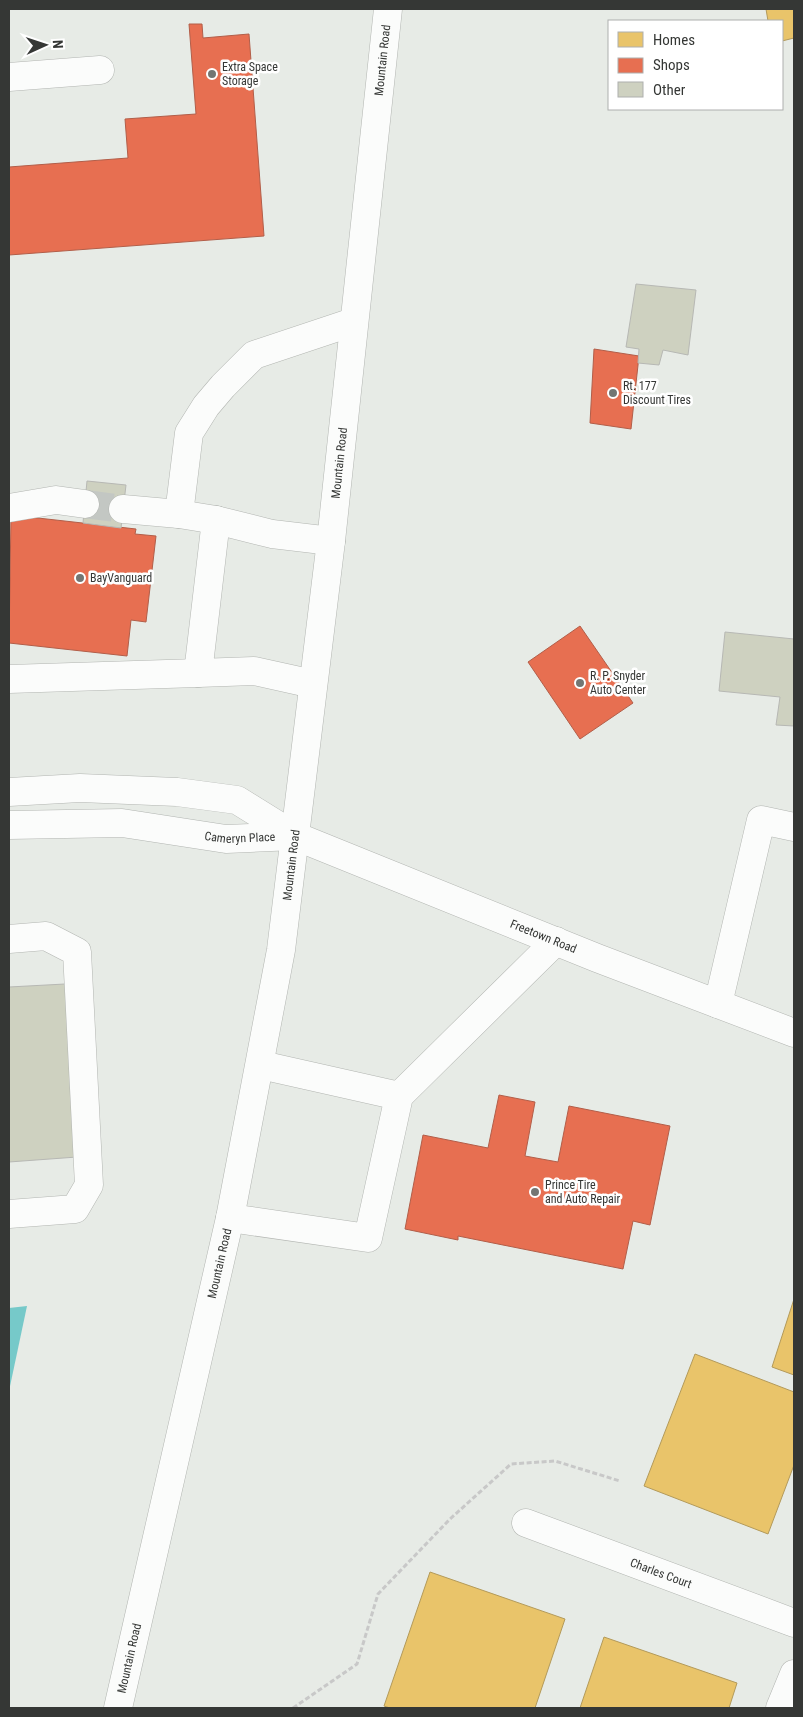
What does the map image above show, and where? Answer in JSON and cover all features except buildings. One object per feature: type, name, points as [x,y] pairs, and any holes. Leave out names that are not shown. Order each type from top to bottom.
[{"type":"main road","name":"Mountain Road","points":[[118,1708],[230,1218],[261,1065],[281,950],[331,541],[388,9]]},
{"type":"main road","points":[[9,77],[100,70]]},
{"type":"main road","points":[[179,514],[189,433],[206,406],[223,386],[254,355],[353,322]]},
{"type":"main road","points":[[9,508],[56,500],[85,504]]},
{"type":"main road","points":[[124,509],[179,514],[216,520],[272,534],[331,541]]},
{"type":"main road","points":[[198,673],[216,520]]},
{"type":"main road","points":[[9,679],[254,671],[313,684]]},
{"type":"main road","name":"Cameryn Place","points":[[9,792],[80,788],[177,792],[237,800],[295,836]]},
{"type":"main road","points":[[718,1004],[761,820],[794,827]]},
{"type":"main road","name":"Cameryn Place","points":[[9,825],[122,823],[226,839],[295,836]]},
{"type":"main road","name":"Freetown Road","points":[[295,836],[556,941],[794,1033]]},
{"type":"main road","points":[[9,939],[46,936],[76,952],[89,1185],[75,1209],[9,1214]]},
{"type":"main road","points":[[230,1218],[368,1238],[399,1096],[556,941]]},
{"type":"main road","points":[[261,1065],[399,1096]]},
{"type":"main road","name":"Charles Court","points":[[526,1523],[794,1623]]},
{"type":"main road","points":[[780,1708],[794,1674]]},
{"type":"path","points":[[293,1708],[357,1664],[378,1594],[450,1519],[510,1464],[555,1461],[620,1481]]},
{"type":"water","points":[[27,1306],[9,1391],[9,1308]]},
{"type":"tunnel","points":[[85,504],[123,509]]},
{"type":"place","name":"Extra Space Storage","points":[[212,74]]},
{"type":"place","name":"Rt. 177 Discount Tires","points":[[613,393]]},
{"type":"place","name":"BayVanguard","points":[[80,578]]},
{"type":"place","name":"R. P. Snyder Auto Center","points":[[580,683]]},
{"type":"place","name":"Prince Tire and Auto Repair","points":[[535,1192]]}]
